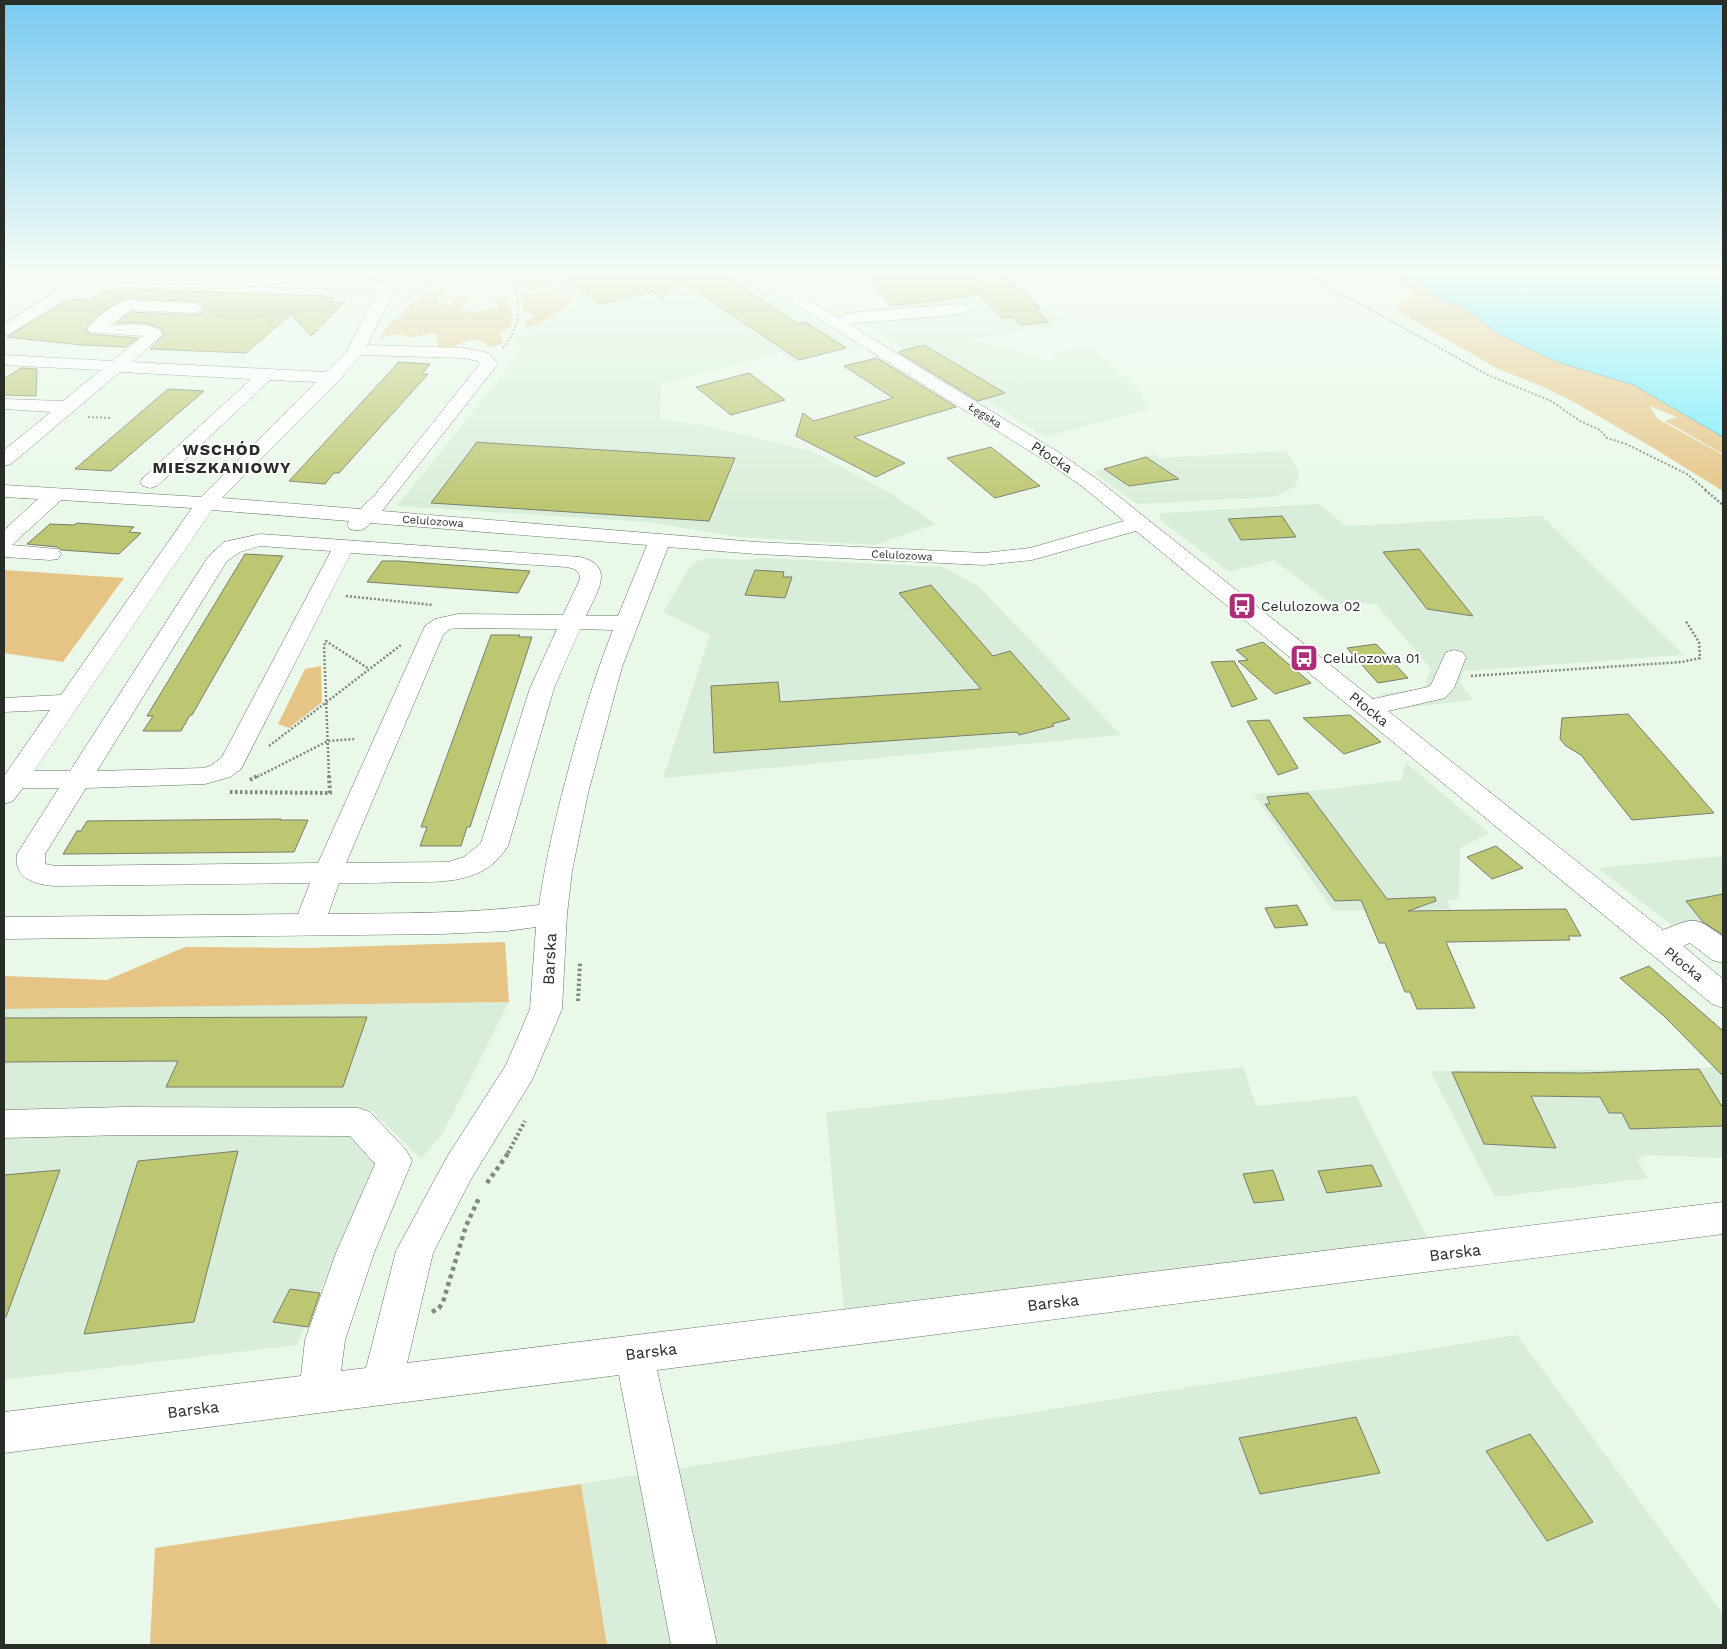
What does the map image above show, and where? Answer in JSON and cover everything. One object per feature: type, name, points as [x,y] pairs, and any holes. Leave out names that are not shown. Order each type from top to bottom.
[{"type":"street","points":[[4,460],[135,351]]},
{"type":"street","points":[[9,787],[206,504],[332,378],[355,351]]},
{"type":"street","points":[[9,787],[78,780],[204,776],[227,767],[235,758],[342,546],[364,516],[381,500],[489,364],[482,357],[464,353],[390,351]]},
{"type":"street","name":"Łęgska","points":[[882,351],[1009,430]]},
{"type":"street","points":[[4,360],[332,378]]},
{"type":"street","points":[[150,482],[266,374]]},
{"type":"street","points":[[4,404],[68,407]]},
{"type":"street","name":"Płocka","points":[[1009,430],[1076,473],[1140,522],[1723,996]]},
{"type":"street","name":"Celulozowa","points":[[4,491],[206,504],[756,548],[984,560],[1032,554],[1140,522]]},
{"type":"street","points":[[4,542],[56,494]]},
{"type":"street","points":[[260,540],[342,546],[580,563],[590,570],[592,576],[542,688],[494,846],[489,853],[470,866],[448,872],[46,876],[31,869],[29,862],[31,854],[222,553],[239,544],[260,540]]},
{"type":"street","points":[[4,928],[441,923],[507,920],[552,914],[558,872],[575,793],[610,667],[626,623],[661,540]]},
{"type":"street","points":[[4,551],[50,554]]},
{"type":"street","points":[[309,924],[328,873],[433,631],[443,624],[458,621],[626,623]]},
{"type":"street","points":[[1367,708],[1396,700],[1430,695],[1442,688],[1454,657]]},
{"type":"street","points":[[4,697],[4,705],[68,702]]},
{"type":"street","name":"Barska","points":[[382,1385],[415,1251],[459,1168],[520,1071],[546,1009],[552,914]]},
{"type":"street","points":[[1659,944],[1694,930],[1723,952]]},
{"type":"street","points":[[4,1124],[124,1121],[358,1122],[394,1161],[356,1253],[325,1340],[319,1393]]},
{"type":"street","name":"Barska","points":[[4,1433],[1723,1218]]},
{"type":"street","points":[[634,1354],[694,1645]]},
{"type":"path","points":[[489,364],[501,351]]},
{"type":"path","points":[[1447,351],[1488,375],[1551,401],[1580,421],[1601,431],[1607,438],[1626,444],[1687,474],[1723,505]]},
{"type":"path","points":[[346,596],[439,606]]},
{"type":"path","points":[[1446,680],[1470,676],[1682,662],[1700,658],[1702,648],[1700,640],[1685,620]]},
{"type":"path","points":[[235,788],[225,792],[330,793],[324,646],[326,641],[369,669]]},
{"type":"path","points":[[268,747],[405,641]]},
{"type":"path","points":[[243,783],[328,741],[354,739]]},
{"type":"shaded area","points":[[836,351],[795,362],[781,353],[661,384],[660,420],[698,424],[811,451],[890,493],[936,524],[875,545],[739,537],[647,522],[397,506],[521,352]]},
{"type":"shaded area","points":[[906,351],[1013,351],[1048,361],[1063,351],[1096,351],[1136,387],[1149,409],[1045,437]]},
{"type":"shaded area","points":[[1467,351],[1723,351],[1723,454],[1665,421],[1677,417],[1649,406],[1658,419],[1723,455],[1723,491],[1572,401],[1498,369]]},
{"type":"shaded area","points":[[1286,451],[1299,472],[1296,486],[1274,497],[1137,504],[1093,472],[1154,454],[1160,458]]},
{"type":"shaded area","points":[[1319,504],[1346,526],[1542,516],[1684,655],[1464,671],[1460,683],[1473,700],[1396,709],[1379,694],[1424,688],[1431,669],[1376,604],[1352,603],[1333,605],[1274,560],[1229,572],[1159,519],[1161,513]]},
{"type":"shaded area","points":[[707,558],[746,560],[762,558],[942,567],[978,586],[1121,735],[663,778],[710,635],[663,612],[688,570],[697,561]]},
{"type":"shaded area","points":[[4,570],[124,578],[63,662],[4,653]]},
{"type":"shaded area","points":[[321,666],[322,702],[289,728],[278,724],[305,669]]},
{"type":"shaded area","points":[[1406,763],[1489,833],[1460,848],[1459,899],[1447,900],[1451,909],[1392,911],[1332,910],[1254,794],[1321,790],[1401,780]]},
{"type":"shaded area","points":[[1723,856],[1723,965],[1598,868]]},
{"type":"shaded area","points":[[505,942],[509,1002],[4,1009],[4,973],[5,976],[107,980],[185,947],[306,948]]},
{"type":"shaded area","points":[[509,1002],[443,1133],[421,1159],[371,1110],[144,1110],[4,1114],[4,1009]]},
{"type":"shaded area","points":[[1723,1066],[1723,1158],[1643,1155],[1637,1160],[1648,1178],[1495,1197],[1430,1071],[1694,1069]]},
{"type":"shaded area","points":[[1243,1067],[1256,1106],[1356,1096],[1433,1249],[845,1321],[826,1112]]},
{"type":"shaded area","points":[[145,1134],[351,1135],[377,1161],[297,1345],[4,1380],[4,1137]]},
{"type":"shaded area","points":[[1517,1335],[1723,1614],[1723,1645],[607,1645],[581,1484]]},
{"type":"shaded area","points":[[581,1484],[607,1645],[150,1645],[155,1548]]},
{"type":"water","points":[[1535,351],[1723,351],[1723,437],[1634,385],[1558,362]]},
{"type":"building","points":[[197,351],[248,351],[246,353]]},
{"type":"building","points":[[785,351],[834,351],[799,360]]},
{"type":"building","points":[[934,351],[1005,393],[978,401],[898,352]]},
{"type":"building","points":[[877,358],[956,407],[854,437],[905,463],[876,477],[796,436],[803,413],[814,421],[893,398],[844,366]]},
{"type":"building","points":[[399,362],[430,364],[422,374],[428,374],[339,473],[334,473],[325,484],[289,481]]},
{"type":"building","points":[[21,368],[37,369],[36,396],[4,395],[4,379]]},
{"type":"building","points":[[749,373],[785,400],[731,415],[696,387]]},
{"type":"building","points":[[168,389],[204,391],[111,471],[75,469]]},
{"type":"building","points":[[477,442],[735,458],[709,521],[431,503]]},
{"type":"building","points":[[991,447],[1040,486],[995,498],[947,458]]},
{"type":"building","points":[[1146,457],[1179,479],[1129,486],[1104,469]]},
{"type":"building","points":[[1282,516],[1296,537],[1241,540],[1228,519]]},
{"type":"building","points":[[77,523],[134,527],[129,532],[141,533],[119,554],[61,550],[58,547],[27,544],[50,524],[74,525]]},
{"type":"building","points":[[1419,549],[1473,616],[1427,609],[1383,552]]},
{"type":"building","points":[[245,554],[283,556],[181,731],[143,731],[153,716],[147,716]]},
{"type":"building","points":[[382,561],[530,571],[518,593],[367,582]]},
{"type":"building","points":[[755,570],[784,572],[783,577],[792,577],[785,598],[745,595]]},
{"type":"building","points":[[931,585],[993,656],[1010,651],[1070,719],[1052,724],[1054,726],[1019,735],[1017,732],[714,753],[711,686],[778,682],[780,702],[981,689],[899,593]]},
{"type":"building","points":[[491,635],[532,637],[470,827],[467,827],[461,846],[420,846],[427,827],[421,827]]},
{"type":"building","points":[[1263,642],[1311,683],[1275,694],[1238,661],[1248,660],[1236,650]]},
{"type":"building","points":[[1376,644],[1408,678],[1378,683],[1347,648]]},
{"type":"building","points":[[1234,661],[1257,699],[1232,707],[1211,662]]},
{"type":"building","points":[[1628,714],[1714,813],[1632,820],[1581,755],[1566,746],[1560,739],[1562,718]]},
{"type":"building","points":[[1350,715],[1381,742],[1344,754],[1303,718]]},
{"type":"building","points":[[1269,720],[1298,768],[1278,775],[1247,721]]},
{"type":"building","points":[[1308,793],[1387,899],[1435,897],[1436,901],[1408,911],[1566,909],[1581,936],[1568,936],[1570,940],[1446,942],[1475,1008],[1417,1009],[1410,992],[1405,992],[1385,943],[1379,943],[1361,900],[1335,901],[1265,804],[1270,804],[1267,797]]},
{"type":"building","points":[[308,820],[294,852],[63,854],[77,831],[81,831],[87,821]]},
{"type":"building","points":[[1496,846],[1523,868],[1492,879],[1467,857]]},
{"type":"building","points":[[1723,894],[1723,935],[1703,922],[1686,901]]},
{"type":"building","points":[[1297,905],[1308,925],[1275,928],[1265,908]]},
{"type":"building","points":[[1649,966],[1723,1031],[1723,1076],[1665,1017],[1620,978]]},
{"type":"building","points":[[367,1017],[343,1087],[166,1087],[178,1061],[4,1062],[4,1018]]},
{"type":"building","points":[[1699,1069],[1723,1108],[1723,1126],[1630,1129],[1622,1113],[1609,1113],[1600,1097],[1531,1096],[1556,1148],[1484,1144],[1452,1072],[1584,1073]]},
{"type":"building","points":[[238,1151],[194,1322],[84,1334],[138,1161]]},
{"type":"building","points":[[1372,1165],[1382,1186],[1327,1193],[1318,1171]]},
{"type":"building","points":[[60,1170],[6,1317],[4,1317],[4,1175]]},
{"type":"building","points":[[1273,1170],[1284,1200],[1254,1203],[1243,1174]]},
{"type":"building","points":[[290,1289],[320,1293],[308,1327],[273,1322]]},
{"type":"building","points":[[1356,1417],[1380,1473],[1260,1494],[1239,1438]]},
{"type":"building","points":[[1530,1434],[1593,1522],[1547,1541],[1486,1451]]},
{"type":"place","name":"Celulozowa 02","points":[[1242,606]]},
{"type":"place","name":"Celulozowa 01","points":[[1304,658]]},
{"type":"district","name":"WSCHÓD MIESZKANIOWY","points":[[222,458]]}]
